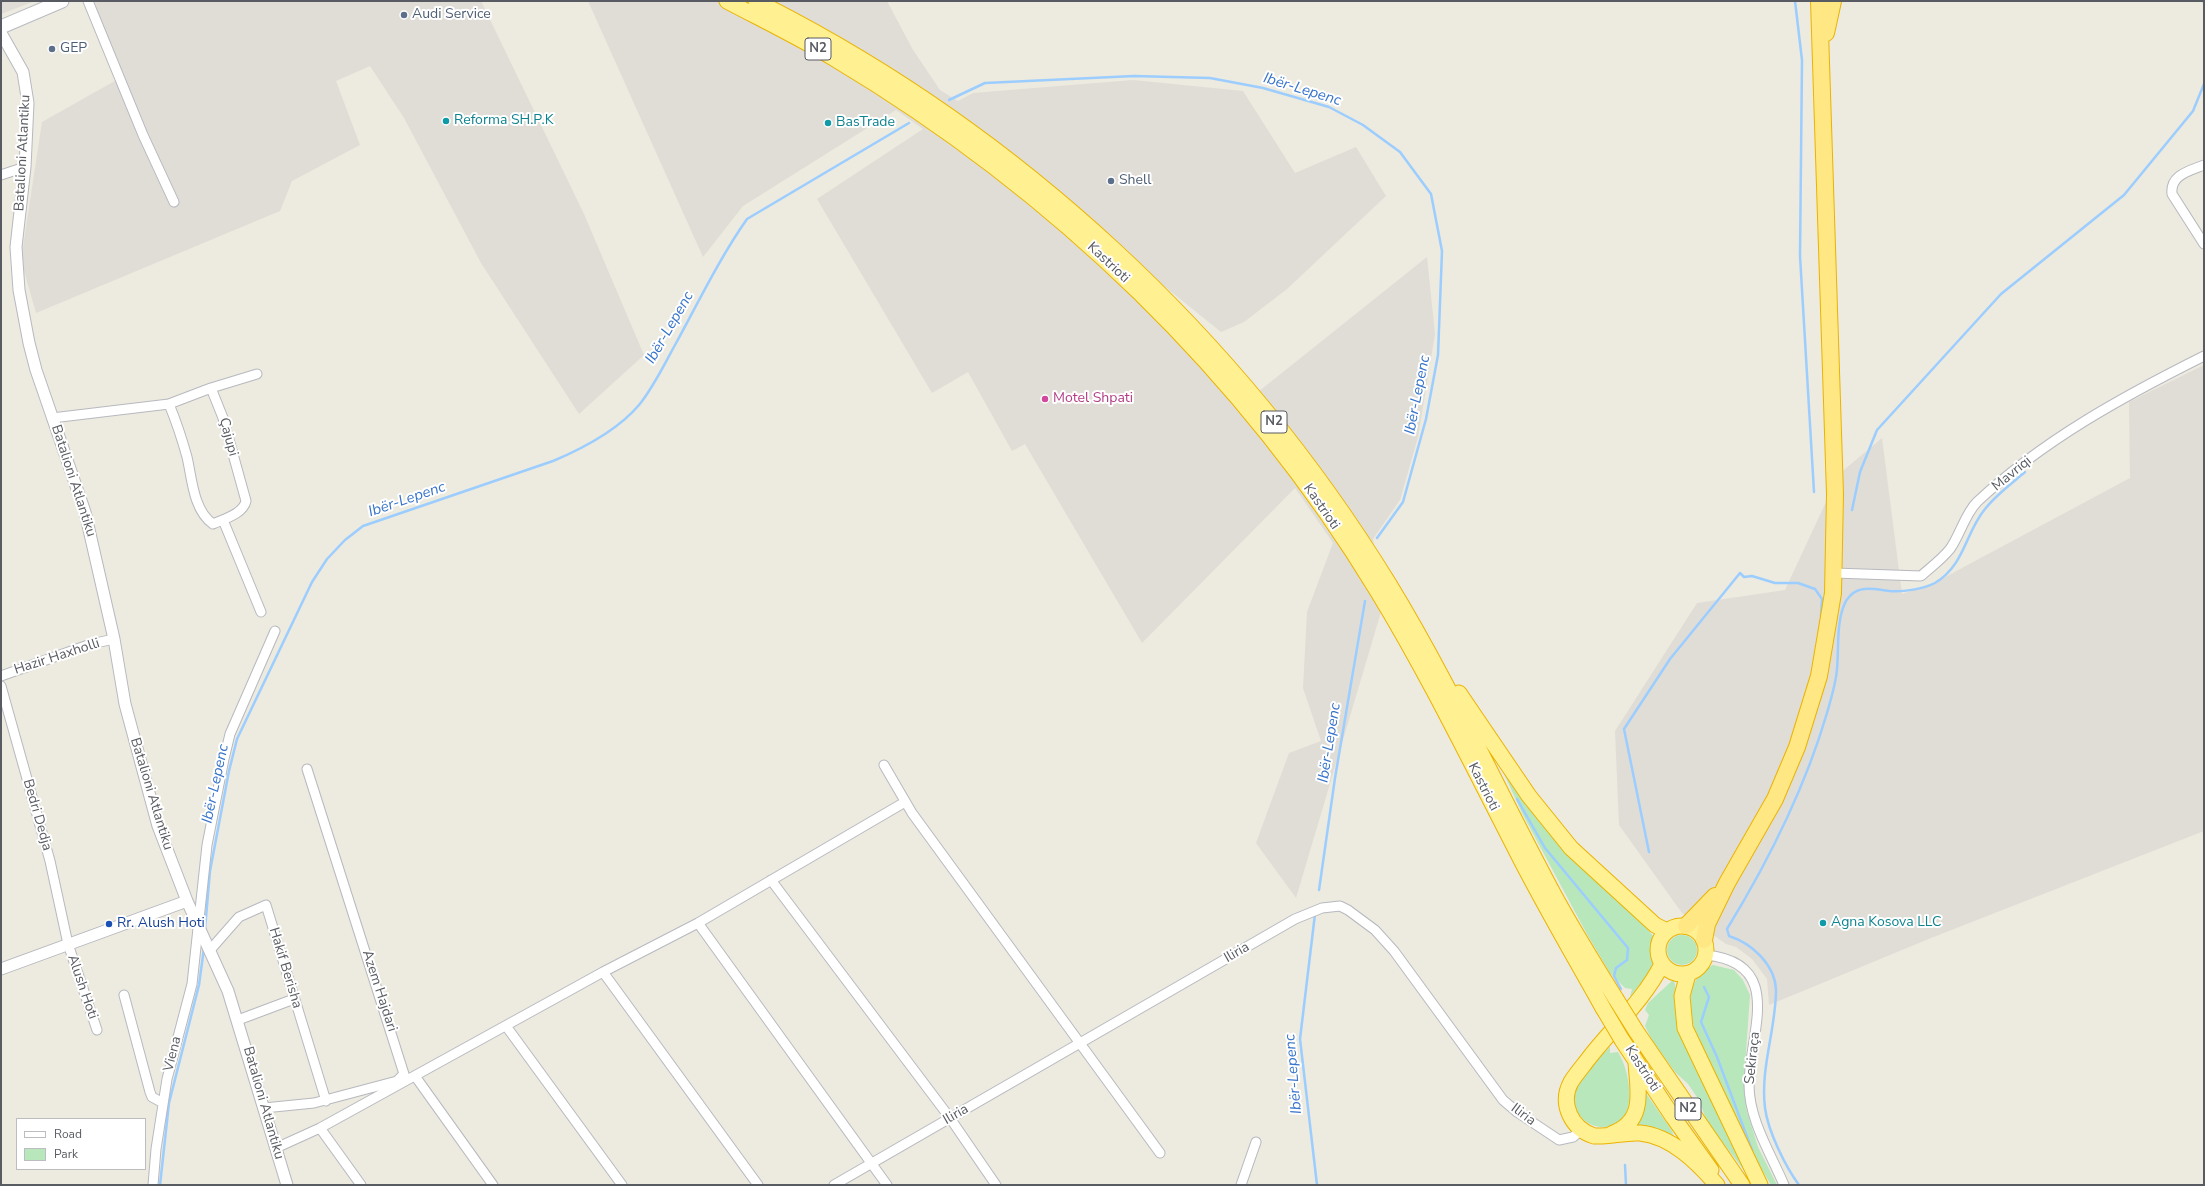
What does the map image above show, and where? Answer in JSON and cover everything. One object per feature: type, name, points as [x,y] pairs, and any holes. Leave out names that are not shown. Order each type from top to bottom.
[{"type":"highway","name":"Kastrioti","points":[[726,1],[832,57],[906,104],[1021,187],[1092,248],[1147,300],[1220,376],[1292,465],[1328,515],[1378,593],[1433,688],[1545,906],[1609,1003],[1636,1032],[1742,1185]]},
{"type":"highway","name":"Kastrioti","points":[[756,1],[839,46],[951,118],[1029,177],[1127,262],[1230,368],[1298,451],[1362,541],[1416,629],[1609,1003],[1622,1040],[1673,1118],[1722,1185]]},
{"type":"highway","points":[[1811,1],[1821,56]]},
{"type":"highway","points":[[1637,1002],[1664,980],[1699,967],[1705,948],[1707,924],[1727,883],[1775,799],[1801,734],[1819,676],[1827,635],[1834,572],[1835,494],[1819,1]]},
{"type":"highway","points":[[1821,56],[1833,1]]},
{"type":"highway","points":[[1416,629],[1494,747],[1555,828],[1590,866],[1655,925],[1667,931]]},
{"type":"highway","points":[[1686,926],[1727,883]]},
{"type":"highway","points":[[1681,974],[1662,964],[1658,950],[1662,936],[1667,931],[1679,926],[1686,926],[1693,929],[1705,948]]},
{"type":"highway","points":[[1662,964],[1637,1002],[1594,1052],[1570,1083],[1567,1109],[1571,1118],[1581,1130],[1594,1136],[1603,1137],[1639,1133],[1659,1136],[1674,1144],[1717,1185]]},
{"type":"highway","points":[[1681,974],[1685,1028],[1760,1185]]},
{"type":"highway","points":[[1603,1137],[1623,1127],[1633,1118],[1638,1109],[1636,1060]]},
{"type":"main road","points":[[1,27],[62,1]]},
{"type":"street","points":[[88,1],[143,135],[174,202]]},
{"type":"street","name":"Batalioni Atlantiku","points":[[1,33],[18,61],[26,86],[28,118],[25,166],[16,247],[19,290],[32,356],[85,512],[114,639],[125,704],[158,826],[187,901],[200,926],[228,991],[287,1185]]},
{"type":"street","points":[[2204,165],[2176,178],[2171,186],[2172,194],[2204,244]]},
{"type":"street","points":[[1,175],[25,166]]},
{"type":"street","name":"Mavriqi","points":[[1834,572],[1921,576],[1949,550],[1976,504],[2017,469],[2056,440],[2115,402],[2204,356]]},
{"type":"street","points":[[52,418],[169,404],[212,388],[257,374]]},
{"type":"street","name":"Çajupi","points":[[212,388],[223,418],[246,501],[242,509],[213,524]]},
{"type":"street","points":[[169,404],[203,515],[230,536]]},
{"type":"street","points":[[223,520],[261,612]]},
{"type":"street","name":"Batalioni Atlantiku","points":[[200,926],[207,845],[230,734],[275,631]]},
{"type":"street","name":"Hazir Haxholli","points":[[1,676],[91,644],[114,639]]},
{"type":"street","name":"Bedri Dedja","points":[[1,686],[50,861],[68,944]]},
{"type":"street","points":[[884,765],[905,802],[1160,1153]]},
{"type":"street","name":"Azem Hajdari","points":[[264,1108],[326,1100],[397,1081],[403,1077],[404,1071],[307,769]]},
{"type":"street","points":[[276,1148],[320,1128],[603,972],[698,923],[905,802]]},
{"type":"street","points":[[772,880],[950,1118],[996,1185]]},
{"type":"street","name":"Alush Hoti","points":[[1,969],[187,901]]},
{"type":"street","name":"Hakif Berisha","points":[[210,950],[239,917],[266,905],[326,1100]]},
{"type":"street","name":"Iliria","points":[[834,1185],[1308,913],[1329,906],[1340,906],[1348,910],[1374,930],[1394,951],[1504,1100],[1517,1112],[1559,1140],[1572,1137],[1581,1130]]},
{"type":"street","points":[[698,923],[887,1185]]},
{"type":"street","name":"Viena","points":[[153,1185],[163,1103],[173,1052],[192,984],[200,926]]},
{"type":"street","name":"Alush Hoti","points":[[68,944],[97,1030]]},
{"type":"street","name":"Sekiraça","points":[[1705,948],[1732,960],[1743,967],[1751,978],[1757,992],[1758,1013],[1749,1085],[1753,1114],[1784,1185]]},
{"type":"street","points":[[603,972],[758,1185]]},
{"type":"street","points":[[124,995],[150,1092],[152,1097],[163,1103]]},
{"type":"street","points":[[238,1020],[294,999]]},
{"type":"street","points":[[506,1026],[622,1185]]},
{"type":"street","points":[[415,1076],[493,1185]]},
{"type":"street","points":[[320,1128],[361,1185]]},
{"type":"street","points":[[1241,1185],[1256,1142]]},
{"type":"shaded area","points":[[1,1],[35,1],[1,14]]},
{"type":"shaded area","points":[[90,1],[481,1],[584,214],[644,355],[579,414],[481,263],[404,118],[370,66],[336,81],[360,145],[292,181],[280,211],[36,313],[21,260],[42,122],[120,78]]},
{"type":"shaded area","points":[[588,1],[887,1],[913,50],[940,90],[958,101],[973,93],[1133,80],[1243,91],[1295,173],[1356,147],[1386,196],[1287,289],[1244,322],[1221,332],[1153,277],[1258,392],[1427,257],[1435,334],[1418,437],[1400,500],[1373,539],[1381,612],[1296,898],[1256,843],[1289,753],[1321,741],[1303,688],[1307,612],[1333,543],[1295,488],[1142,643],[1025,444],[1012,451],[968,372],[932,393],[817,199],[923,129],[896,110],[743,206],[703,257]]},
{"type":"shaded area","points":[[2204,365],[2204,831],[1931,938],[1769,1005],[1767,979],[1752,959],[1736,947],[1726,944],[1682,913],[1619,825],[1615,731],[1697,603],[1785,590],[1839,474],[1882,438],[1902,594],[1934,583],[2130,478],[2129,402]]},
{"type":"green space","points":[[1495,754],[1654,937],[1652,951],[1655,965],[1630,997],[1632,989],[1625,988],[1610,973],[1588,936],[1522,813]]},
{"type":"green space","points":[[1682,935],[1693,939],[1697,950],[1693,961],[1682,965],[1671,961],[1667,950],[1671,939]]},
{"type":"green space","points":[[1713,965],[1734,970],[1743,980],[1750,995],[1744,1081],[1747,1112],[1758,1147],[1777,1185],[1771,1185],[1749,1148],[1694,1028],[1691,1000],[1694,984],[1704,971]]},
{"type":"green space","points":[[1673,980],[1675,984],[1676,1012],[1739,1159],[1753,1182],[1707,1122],[1699,1100],[1688,1084],[1675,1072],[1652,1040],[1645,1026],[1649,1015],[1645,1010],[1648,1003]]},
{"type":"green space","points":[[1610,1047],[1610,1053],[1618,1052],[1628,1078],[1628,1107],[1621,1120],[1611,1126],[1599,1127],[1587,1123],[1579,1114],[1574,1102],[1577,1087],[1583,1076]]},
{"type":"green space","points":[[1645,1092],[1672,1131],[1674,1137],[1634,1127]]},
{"type":"waterway","points":[[1795,1],[1802,60],[1800,256],[1814,492]]},
{"type":"waterway","name":"Ibër-Lepenc","points":[[949,100],[985,83],[1134,76],[1210,78],[1263,88],[1329,107],[1363,125],[1400,152],[1431,194],[1442,251],[1438,355],[1426,419],[1403,502],[1377,538]]},
{"type":"waterway","points":[[1852,510],[1860,472],[1877,430],[2001,294],[2124,195],[2193,111],[2204,84]]},
{"type":"waterway","name":"Ibër-Lepenc","points":[[205,929],[210,871],[229,771],[237,739],[312,582],[327,559],[345,540],[363,526],[553,461],[599,438],[621,423],[639,405],[649,391],[718,265],[747,219],[909,123]]},
{"type":"waterway","points":[[1799,1185],[1788,1168],[1773,1137],[1765,1108],[1764,1093],[1766,1063],[1774,1019],[1776,990],[1775,981],[1766,963],[1760,956],[1753,949],[1729,936],[1727,929],[1771,851],[1797,797],[1808,769],[1836,680],[1839,627],[1842,610],[1845,603],[1851,595],[1859,590],[1913,590],[1935,583],[1945,576],[1959,558],[1978,518],[1999,494],[2025,472]]},
{"type":"waterway","points":[[1649,852],[1624,729],[1670,659],[1740,573],[1744,577],[1752,576],[1775,583],[1798,583],[1815,589],[1822,599],[1821,616]]},
{"type":"waterway","name":"Ibër-Lepenc","points":[[1319,890],[1335,778],[1365,601]]},
{"type":"waterway","points":[[1517,799],[1545,848],[1628,948],[1627,960],[1616,968],[1614,976],[1621,989]]},
{"type":"waterway","name":"Ibër-Lepenc","points":[[1315,914],[1300,1039],[1317,1185]]},
{"type":"waterway","name":"Ibër-Lepenc","points":[[160,1185],[169,1103],[199,985],[204,948]]},
{"type":"waterway","points":[[1704,987],[1709,997],[1701,1022],[1717,1057],[1752,1150]]},
{"type":"waterway","points":[[1625,1165],[1626,1185]]},
{"type":"place","name":"Audi Service","points":[[404,15]]},
{"type":"place","name":"GEP","points":[[52,49]]},
{"type":"place","name":"Reforma SH.P.K","points":[[446,121]]},
{"type":"place","name":"BasTrade","points":[[828,123]]},
{"type":"place","name":"Shell","points":[[1111,181]]},
{"type":"place","name":"Motel Shpati","points":[[1045,399]]},
{"type":"place","name":"Agna Kosova LLC","points":[[1823,923]]},
{"type":"place","name":"Rr. Alush Hoti","points":[[109,924]]}]
